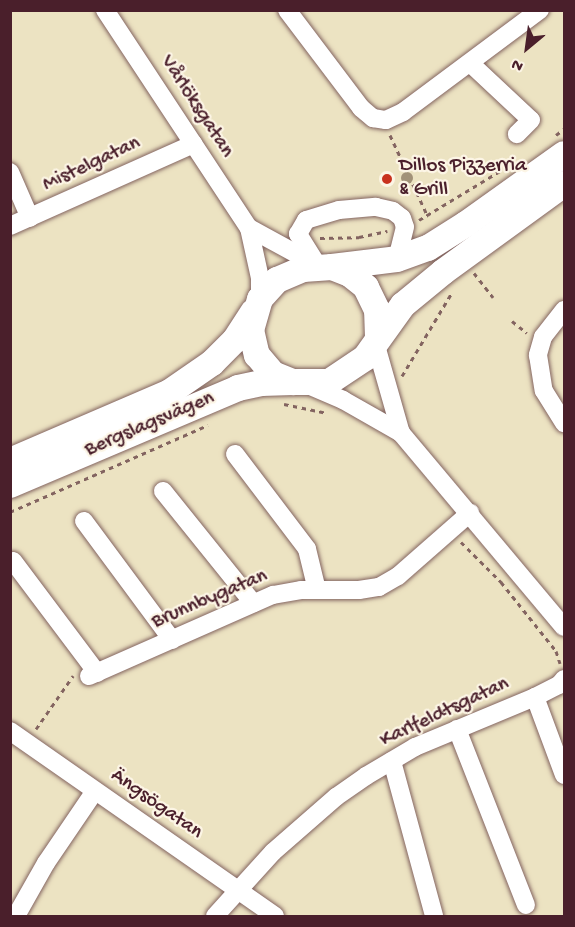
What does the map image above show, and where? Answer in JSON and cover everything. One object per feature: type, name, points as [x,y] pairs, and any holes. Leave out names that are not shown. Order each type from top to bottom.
[{"type":"highway","points":[[556,147],[457,230],[428,248],[397,259],[325,266],[285,276],[270,286],[257,304],[251,330],[257,355],[273,374],[298,383],[329,382],[339,377],[364,358],[403,305],[443,272],[564,183]]},
{"type":"highway","points":[[325,266],[350,274],[366,287],[376,310],[376,339]]},
{"type":"highway","name":"Bergslagsvägen","points":[[10,461],[170,392],[212,363],[235,340],[257,304]]},
{"type":"highway","name":"Bergslagsvägen","points":[[10,485],[238,388],[261,383],[298,383]]},
{"type":"street","name":"Vårlöksgatan","points":[[105,10],[249,228],[260,278],[257,304]]},
{"type":"street","points":[[286,10],[361,108],[373,118],[386,120],[404,112],[470,63],[517,17],[540,10]]},
{"type":"street","points":[[470,63],[531,120],[517,134]]},
{"type":"street","name":"Mistelgatan","points":[[10,226],[193,144]]},
{"type":"street","points":[[10,172],[30,218]]},
{"type":"street","points":[[325,266],[297,234],[306,220],[320,214],[349,209],[376,207],[393,211],[402,218],[405,227],[397,259]]},
{"type":"street","name":"Vårlöksgatan","points":[[249,228],[325,266]]},
{"type":"street","points":[[564,310],[543,337],[538,355],[544,391],[564,423]]},
{"type":"street","points":[[376,339],[402,433]]},
{"type":"street","points":[[298,383],[344,400],[402,433],[564,627]]},
{"type":"street","points":[[235,453],[307,549],[317,590]]},
{"type":"street","points":[[163,491],[253,603]]},
{"type":"street","name":"Brunnbygatan","points":[[93,675],[273,594],[379,587],[398,576],[470,513]]},
{"type":"street","points":[[84,521],[172,640]]},
{"type":"street","points":[[13,561],[93,675]]},
{"type":"street","name":"Karlfeldtsgatan","points":[[215,916],[273,852],[336,798],[415,747],[535,697],[559,685],[564,679]]},
{"type":"street","points":[[535,697],[564,775]]},
{"type":"street","points":[[457,729],[526,905]]},
{"type":"street","name":"Ängsögatan","points":[[10,731],[275,916]]},
{"type":"street","points":[[392,761],[434,916]]},
{"type":"street","points":[[16,916],[46,863],[95,791]]},
{"type":"path","points":[[386,120],[391,140],[428,217],[518,160]]},
{"type":"path","points":[[556,147],[564,129]]},
{"type":"path","points":[[467,278],[483,267]]},
{"type":"path","points":[[474,273],[493,297]]},
{"type":"path","points":[[388,389],[399,380],[426,339],[453,289]]},
{"type":"path","points":[[276,402],[331,413]]},
{"type":"path","points":[[10,512],[212,423]]},
{"type":"path","points":[[27,743],[71,676],[93,675]]},
{"type":"place","name":"Dillos Pizzerria & Grill","points":[[387,179]]}]
